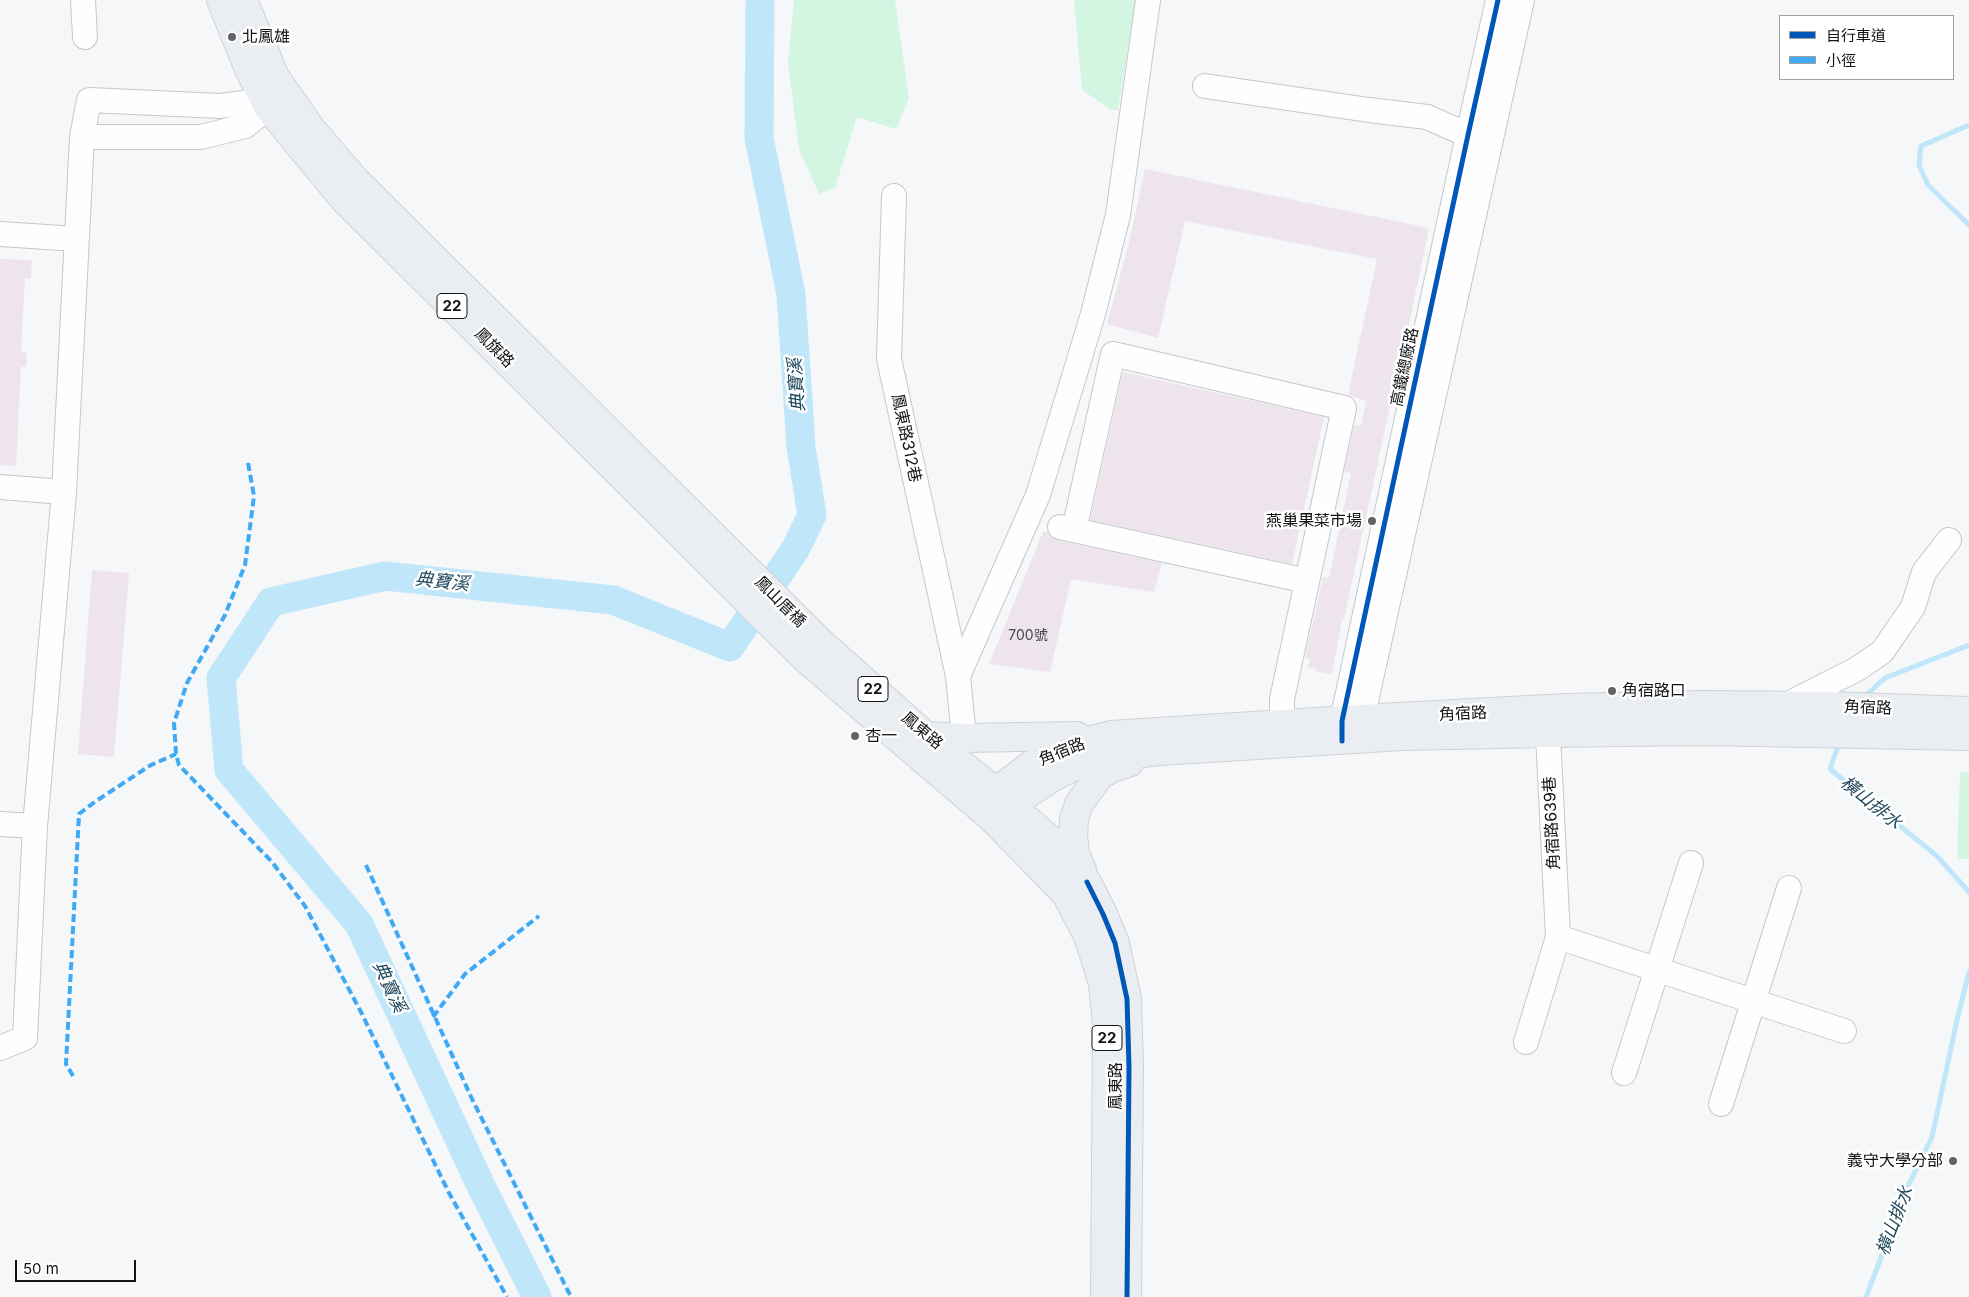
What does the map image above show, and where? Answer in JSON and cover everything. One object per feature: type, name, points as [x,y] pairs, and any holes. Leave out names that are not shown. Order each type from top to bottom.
[{"type":"main road","name":"鳳旗路","points":[[222,0],[248,67],[272,104],[312,130],[356,181],[733,571]]},
{"type":"main road","name":"鳳旗路","points":[[243,0],[275,77],[272,104]]},
{"type":"main road","name":"鳳山厝橋","points":[[733,571],[812,650]]},
{"type":"main road","name":"鳳東路","points":[[812,650],[926,736],[994,805],[1066,894],[1088,936],[1103,983],[1108,1026],[1105,1297]]},
{"type":"main road","name":"鳳東路","points":[[812,650],[994,805],[1060,849],[1086,882],[1104,914],[1115,943],[1127,999],[1129,1067],[1127,1297]]},
{"type":"main road","name":"角宿路","points":[[994,805],[1030,765],[1051,753],[1079,743],[1111,735],[1282,734],[1547,721],[1701,718],[1786,705],[1831,706],[1969,736]]},
{"type":"main road","name":"角宿路","points":[[1701,718],[1823,733],[1908,722],[1969,711]]},
{"type":"main road","name":"角宿路","points":[[994,805],[1083,762],[1282,734]]},
{"type":"main road","points":[[926,736],[964,738],[1111,735]]},
{"type":"main road","points":[[1086,882],[1075,853],[1073,836],[1074,820],[1081,799],[1099,776],[1110,769],[1160,751]]},
{"type":"street","points":[[83,0],[85,37]]},
{"type":"street","points":[[958,676],[1038,494],[1093,314],[1118,215],[1148,0]]},
{"type":"street","name":"高鐵總廠路","points":[[1352,730],[1468,135],[1498,0]]},
{"type":"street","points":[[1352,730],[1492,140],[1522,0]]},
{"type":"street","points":[[1205,86],[1427,117],[1468,135],[1492,140]]},
{"type":"street","points":[[0,1048],[25,1038],[35,826],[64,492],[82,137],[89,100],[220,106],[245,103],[272,104]]},
{"type":"street","points":[[82,137],[202,137],[246,126],[272,104]]},
{"type":"street","name":"鳳東路312巷","points":[[894,196],[889,359],[958,676],[964,738]]},
{"type":"street","points":[[0,234],[77,239]]},
{"type":"street","points":[[1282,734],[1282,699],[1344,408],[1113,354],[1067,528],[1307,581]]},
{"type":"street","points":[[0,487],[64,492]]},
{"type":"street","points":[[1786,705],[1857,669],[1882,652],[1913,607],[1924,572],[1949,540]]},
{"type":"street","name":"角宿路639巷","points":[[1526,1042],[1558,937],[1547,721]]},
{"type":"street","points":[[0,824],[35,826]]},
{"type":"street","points":[[1624,1073],[1691,863]]},
{"type":"street","points":[[1721,1104],[1789,888]]},
{"type":"street","points":[[1558,937],[1844,1031]]},
{"type":"green space","points":[[794,0],[895,0],[909,99],[896,129],[857,117],[835,188],[819,194],[799,149],[788,63]]},
{"type":"green space","points":[[1074,0],[1136,0],[1118,110],[1112,110],[1082,90]]},
{"type":"green space","points":[[1960,772],[1969,772],[1969,859],[1957,859]]},
{"type":"building","points":[[1145,169],[1429,228],[1392,407],[1390,406],[1344,619],[1342,619],[1332,674],[1315,671],[1316,669],[1308,667],[1310,659],[1305,658],[1323,577],[1329,578],[1351,473],[1344,472],[1354,425],[1361,426],[1366,401],[1348,395],[1377,259],[1185,221],[1158,338],[1107,324],[1128,247]]},
{"type":"building","points":[[0,259],[32,260],[31,279],[25,278],[21,352],[27,352],[26,367],[21,367],[16,466],[0,465]]},
{"type":"building","points":[[1123,372],[1324,417],[1292,564],[1090,520]]},
{"type":"building","points":[[1043,532],[1048,532],[1051,537],[1057,540],[1162,563],[1154,592],[1071,579],[1050,672],[989,664]]},
{"type":"building","points":[[92,570],[129,573],[114,757],[78,754]]},
{"type":"waterway","name":"典寶溪","points":[[537,1297],[481,1186],[359,924],[229,770],[221,678],[271,602],[385,576],[613,600],[730,647],[796,548],[812,515],[801,447],[791,294],[759,138],[760,0]]},
{"type":"waterway","name":"橫山排水","points":[[1969,125],[1921,146],[1919,165],[1928,185],[1969,225]]},
{"type":"waterway","name":"橫山排水","points":[[1864,697],[1885,678],[1969,645]]},
{"type":"waterway","name":"橫山排水","points":[[1839,743],[1830,769],[1937,856],[1969,892]]},
{"type":"waterway","name":"橫山排水","points":[[1866,1297],[1909,1184],[1932,1137],[1969,972]]},
{"type":"marked path","points":[[248,463],[254,496],[245,565],[225,615],[187,683],[174,723],[176,754],[179,765],[272,862],[305,906],[362,1014],[449,1193],[507,1297]]},
{"type":"marked path","points":[[73,1076],[66,1064],[79,814],[151,765],[176,754]]},
{"type":"marked path","points":[[366,865],[472,1099],[571,1297]]},
{"type":"marked path","points":[[433,1017],[465,974],[539,916]]},
{"type":"cycle path","points":[[1342,741],[1342,721],[1498,0]]},
{"type":"cycle path","points":[[1087,882],[1115,943],[1127,999],[1129,1067],[1127,1297]]},
{"type":"place","name":"北鳳雄","points":[[232,37]]},
{"type":"place","name":"燕巢果菜市場","points":[[1372,521]]},
{"type":"place","name":"角宿路口","points":[[1612,691]]},
{"type":"place","name":"杏一","points":[[855,736]]},
{"type":"place","name":"義守大學分部","points":[[1953,1161]]}]
